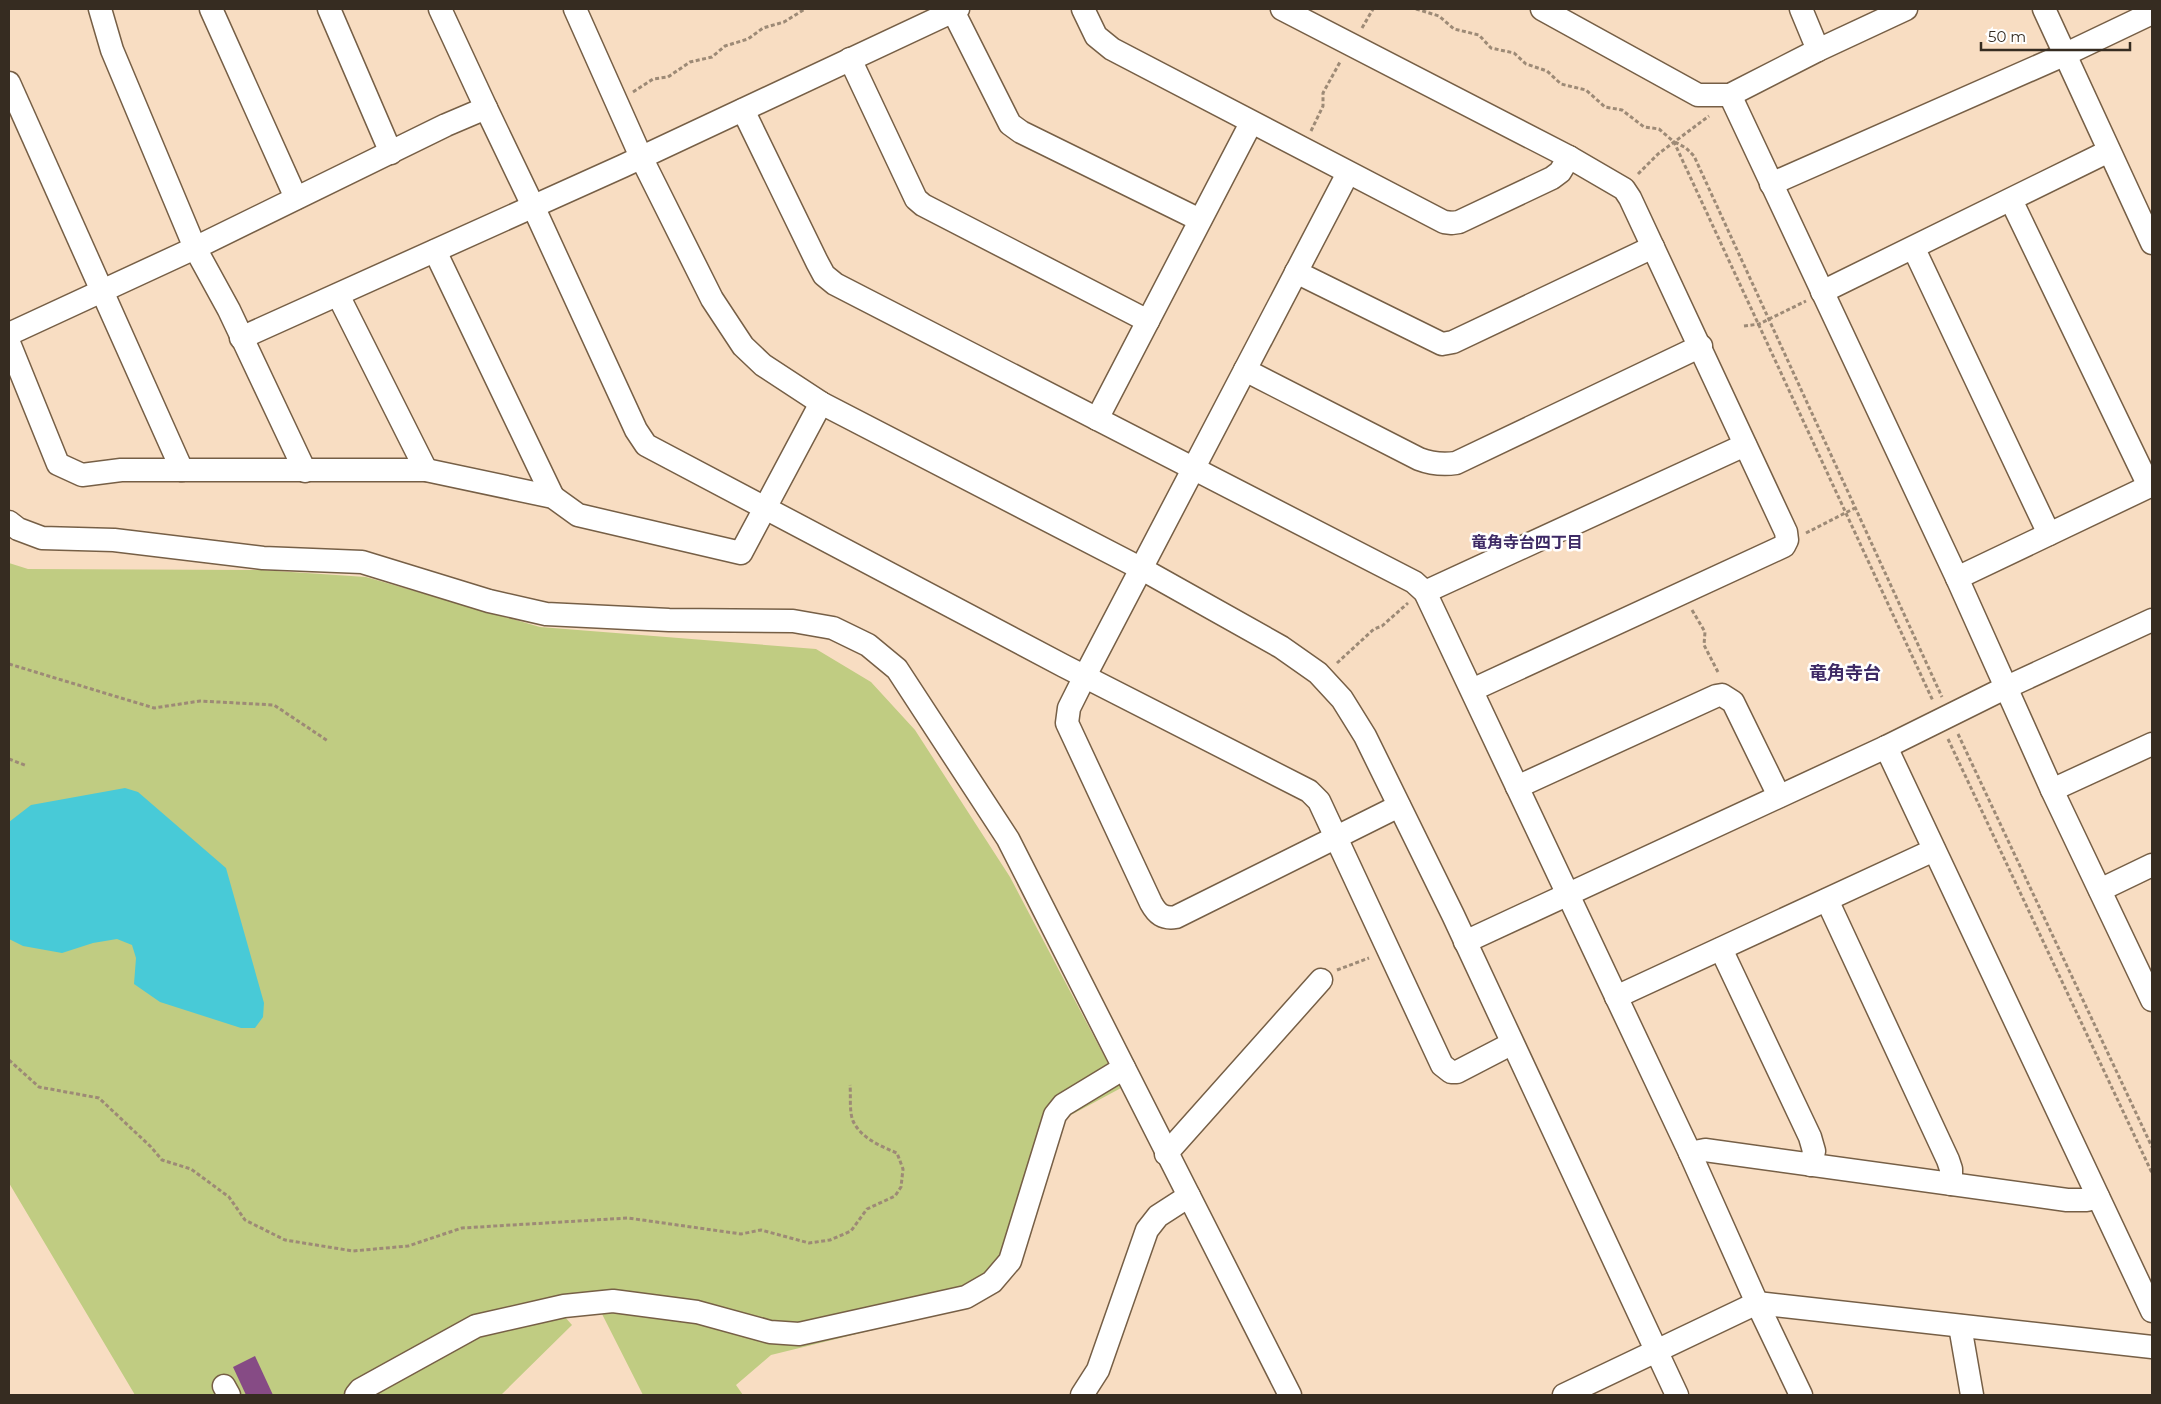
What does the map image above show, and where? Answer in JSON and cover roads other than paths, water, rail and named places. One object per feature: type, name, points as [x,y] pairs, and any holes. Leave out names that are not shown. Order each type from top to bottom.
[{"type":"street","points":[[100,9],[112,50],[195,248],[229,310],[305,471]]},
{"type":"street","points":[[211,9],[296,198]]},
{"type":"street","points":[[329,9],[390,154]]},
{"type":"street","points":[[440,9],[534,206],[641,438],[646,445],[1085,676],[1309,791],[1319,801],[1442,1065],[1451,1072],[1457,1072],[1511,1044]]},
{"type":"street","points":[[575,9],[641,157],[712,298],[736,337],[763,365],[821,403],[1142,569],[1281,647],[1318,673],[1331,685],[1352,714],[1399,806],[1465,942],[1511,1044],[1677,1395]]},
{"type":"street","points":[[1083,9],[1096,36],[1112,49],[1444,222],[1452,223],[1552,178],[1560,172],[1569,157]]},
{"type":"street","points":[[1282,9],[1569,157],[1624,189],[1701,346],[1786,532],[1787,540],[1784,546],[1472,690]]},
{"type":"street","points":[[1542,9],[1698,95],[1730,95],[1818,50],[1906,9]]},
{"type":"street","points":[[1801,9],[1818,50]]},
{"type":"street","points":[[2044,9],[2152,243]]},
{"type":"street","points":[[241,338],[435,252],[956,10],[1010,124],[1021,132],[1200,220]]},
{"type":"street","points":[[1771,184],[2066,54],[2152,13]]},
{"type":"street","points":[[850,59],[916,199],[923,205],[1148,321]]},
{"type":"street","points":[[9,82],[182,470]]},
{"type":"street","points":[[1730,95],[1957,578],[2052,790],[2149,987]]},
{"type":"street","points":[[9,334],[195,248],[446,125],[486,108]]},
{"type":"street","points":[[742,110],[817,262],[824,274],[835,284],[1414,582],[1425,592],[1690,1153],[1756,1303],[1801,1395]]},
{"type":"street","points":[[1097,420],[1251,123]]},
{"type":"street","points":[[1822,292],[2109,150]]},
{"type":"street","points":[[1348,173],[1085,676],[1069,708],[1067,723],[1151,903],[1161,916],[1168,918],[1176,917],[1399,806]]},
{"type":"street","points":[[1957,578],[2151,486],[2011,200]]},
{"type":"street","points":[[1296,272],[1442,344],[1453,342],[1653,247]]},
{"type":"street","points":[[1914,248],[2049,534]]},
{"type":"street","points":[[435,252],[553,497]]},
{"type":"street","points":[[338,295],[426,470]]},
{"type":"street","points":[[9,343],[58,464],[82,475],[121,470],[426,470],[553,497],[578,515],[741,553],[821,403]]},
{"type":"street","points":[[1245,370],[1419,459],[1430,464],[1443,465],[1456,463],[1701,346]]},
{"type":"street","points":[[1425,592],[1745,445]]},
{"type":"street","points":[[9,522],[18,529],[42,538],[114,540],[263,558],[362,562],[489,601],[546,614],[669,620],[793,620],[833,628],[868,645],[897,669],[1008,839],[1166,1154],[1290,1395]]},
{"type":"street","points":[[1465,942],[1886,747],[2007,687],[2152,620]]},
{"type":"street","points":[[1517,787],[1716,696],[1722,695],[1733,702],[1779,796]]},
{"type":"street","points":[[2052,790],[2152,744]]},
{"type":"street","points":[[1886,747],[2152,1311]]},
{"type":"street","points":[[1616,997],[1934,850]]},
{"type":"street","points":[[2100,890],[2152,865]]},
{"type":"street","points":[[1827,900],[1948,1160],[1951,1169],[1951,1184]]},
{"type":"street","points":[[1721,949],[1810,1137],[1814,1151],[1811,1165]]},
{"type":"street","points":[[1166,1154],[1328,976]]},
{"type":"street","points":[[356,1395],[360,1390],[476,1326],[564,1306],[613,1301],[697,1312],[770,1332],[799,1334],[966,1297],[992,1282],[1010,1261],[1055,1115],[1063,1105],[1124,1068]]},
{"type":"street","points":[[1690,1153],[1705,1150],[2067,1200],[2088,1200],[2098,1197]]},
{"type":"street","points":[[1082,1395],[1098,1370],[1147,1230],[1158,1216],[1189,1196]]},
{"type":"street","points":[[1564,1395],[1756,1303],[2152,1347]]},
{"type":"street","points":[[1960,1326],[1972,1395]]},
{"type":"water","points":[[125,788],[138,792],[226,868],[264,1003],[263,1017],[255,1028],[241,1028],[160,1002],[134,984],[136,958],[132,945],[117,939],[93,943],[62,953],[23,946],[9,939],[9,822],[31,805]]},
{"type":"district","name":"竜角寺台四丁目","points":[[1527,542]]},
{"type":"district","name":"竜角寺台","points":[[1845,673]]}]
